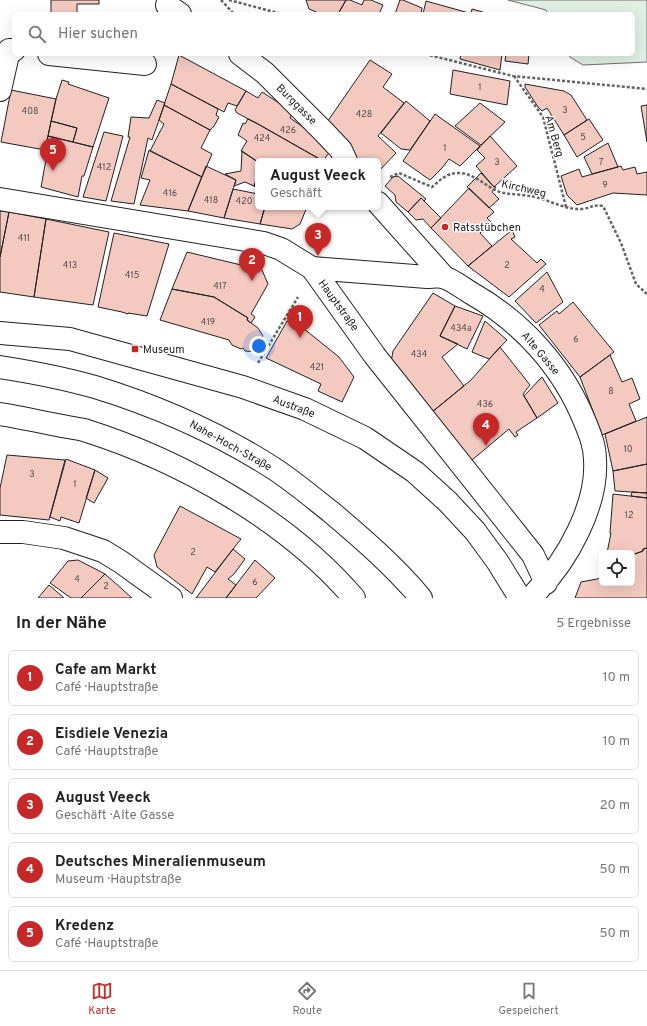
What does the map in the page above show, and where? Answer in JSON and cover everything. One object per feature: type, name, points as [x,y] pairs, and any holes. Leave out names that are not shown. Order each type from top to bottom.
[{"type":"street","points":[[0,90],[9,50],[12,50]]},
{"type":"street","points":[[68,56],[145,64]]},
{"type":"street","name":"Burggasse","points":[[243,56],[264,73],[324,132],[341,150],[345,158]]},
{"type":"street","name":"Hauptstraße","points":[[0,199],[264,243],[281,249],[312,268],[375,356],[533,555],[546,583]]},
{"type":"street","points":[[381,206],[444,277]]},
{"type":"street","name":"Alte Gasse","points":[[312,268],[444,277],[490,304],[509,318],[530,338],[550,362],[565,383],[581,413],[592,441],[596,460],[594,487],[585,515],[565,554],[546,583]]},
{"type":"street","name":"Austraße","points":[[0,333],[70,339],[243,387],[305,409],[365,438],[415,472],[448,502],[475,531],[497,561],[520,598]]},
{"type":"street","name":"Nahe-Hoch-Straße","points":[[0,367],[45,375],[109,392],[182,419],[229,443],[274,468],[345,524],[381,555],[420,598]]},
{"type":"street","points":[[0,414],[83,430],[177,467],[232,497],[287,534],[341,582],[354,598]]},
{"type":"street","points":[[0,532],[23,532],[64,538],[103,551],[171,598]]},
{"type":"street","points":[[530,598],[546,583]]},
{"type":"path","points":[[221,0],[232,12]]},
{"type":"path","points":[[229,0],[274,12]]},
{"type":"path","points":[[433,56],[513,76],[647,89]]},
{"type":"path","name":"Am Berg","points":[[513,76],[543,117],[566,207]]},
{"type":"path","name":"Kirchweg","points":[[389,177],[399,174],[432,187],[449,174],[468,174],[498,191],[532,196],[566,207],[582,209],[597,205],[603,206],[621,243],[636,284],[647,294]]},
{"type":"path","points":[[243,387],[295,303],[312,268]]},
{"type":"green space","points":[[508,0],[647,0],[647,62],[583,65],[569,56],[635,56],[635,12],[547,12],[546,10]]},
{"type":"building","points":[[51,0],[99,0],[99,4],[77,4],[77,12],[51,12]]},
{"type":"building","points":[[306,0],[346,0],[339,12],[316,12],[309,9]]},
{"type":"building","points":[[346,0],[362,5],[364,0],[371,0],[383,5],[380,12],[339,12]]},
{"type":"building","points":[[400,0],[422,8],[421,12],[396,12]]},
{"type":"building","points":[[426,1],[465,12],[423,12]]},
{"type":"building","points":[[472,9],[482,12],[471,12]]},
{"type":"building","points":[[179,56],[181,56],[246,91],[237,106],[228,103],[224,112],[171,84]]},
{"type":"building","points":[[461,56],[502,56],[500,70],[460,59]]},
{"type":"building","points":[[506,56],[529,56],[528,64],[505,61]]},
{"type":"building","points":[[370,60],[392,74],[383,87],[404,103],[378,136],[396,153],[381,169],[381,158],[355,158],[325,125]]},
{"type":"building","points":[[453,70],[510,81],[507,105],[450,94]]},
{"type":"building","points":[[62,80],[69,82],[68,84],[109,98],[93,147],[73,142],[77,128],[51,121]]},
{"type":"building","points":[[171,84],[218,109],[216,115],[219,117],[210,130],[164,105]]},
{"type":"building","points":[[525,84],[564,91],[571,95],[587,120],[564,135],[547,108],[542,111],[538,107],[525,87]]},
{"type":"building","points":[[11,90],[56,99],[45,150],[1,142]]},
{"type":"building","points":[[246,91],[258,98],[262,92],[293,112],[290,118],[316,136],[331,150],[325,158],[318,158],[237,113],[235,110]]},
{"type":"building","points":[[157,100],[165,103],[152,140],[148,138],[134,204],[111,201],[130,137],[128,137],[131,117],[149,118]]},
{"type":"building","points":[[406,101],[430,121],[410,150],[401,149],[381,133]]},
{"type":"building","points":[[480,103],[505,122],[481,145],[455,126]]},
{"type":"building","points":[[164,105],[210,130],[201,148],[212,154],[202,177],[150,151],[164,124],[159,120]]},
{"type":"building","points":[[647,105],[647,142],[641,106]]},
{"type":"building","points":[[435,114],[480,146],[460,166],[449,159],[430,180],[403,161]]},
{"type":"building","points":[[248,119],[318,158],[255,158],[255,160],[241,151],[247,141],[238,135],[243,123],[245,124]]},
{"type":"building","points":[[589,119],[603,140],[577,157],[564,135]]},
{"type":"building","points":[[51,121],[77,128],[73,142],[48,136]]},
{"type":"building","points":[[104,132],[123,136],[106,201],[83,197]]},
{"type":"building","points":[[48,136],[93,147],[84,176],[82,176],[78,197],[41,187],[47,154],[44,154]]},
{"type":"building","points":[[490,136],[517,166],[494,187],[476,166],[485,158],[477,150]]},
{"type":"building","points":[[608,143],[618,167],[592,174],[584,157]]},
{"type":"building","points":[[149,150],[202,177],[188,211],[140,205],[150,180],[141,178]]},
{"type":"building","points":[[242,151],[255,160],[254,186],[245,182],[234,186],[236,180],[225,174],[241,171]]},
{"type":"building","points":[[206,166],[236,180],[224,218],[188,211]]},
{"type":"building","points":[[621,166],[623,170],[635,167],[637,174],[647,172],[647,195],[613,193],[577,205],[567,195],[561,176],[579,169],[582,177]]},
{"type":"building","points":[[481,173],[494,187],[496,187],[492,192],[499,199],[489,208],[467,187]]},
{"type":"building","points":[[398,176],[426,199],[424,201],[421,198],[408,212],[396,202],[395,195],[385,186],[393,177]]},
{"type":"building","points":[[469,188],[494,212],[487,218],[491,222],[480,233],[492,246],[468,266],[431,228]]},
{"type":"building","points":[[233,189],[255,193],[255,210],[264,210],[260,224],[224,218]]},
{"type":"building","points":[[421,198],[441,218],[431,228],[423,219],[416,220],[408,212]]},
{"type":"building","points":[[264,210],[306,210],[300,224],[292,229],[260,224]]},
{"type":"building","points":[[0,211],[9,212],[0,257]]},
{"type":"building","points":[[9,212],[46,219],[34,297],[0,292],[0,257]]},
{"type":"building","points":[[46,219],[109,232],[93,305],[34,297]]},
{"type":"building","points":[[512,230],[515,237],[511,239],[537,263],[541,259],[546,264],[509,297],[468,266]]},
{"type":"building","points":[[114,233],[169,244],[147,316],[128,314],[98,307]]},
{"type":"building","points":[[187,252],[262,270],[268,284],[251,314],[255,317],[251,323],[247,320],[248,318],[214,297],[172,289]]},
{"type":"building","points":[[547,272],[563,302],[536,323],[515,301]]},
{"type":"building","points":[[172,289],[214,297],[248,318],[247,320],[258,328],[263,336],[261,339],[262,342],[256,352],[245,351],[243,348],[241,349],[232,345],[229,340],[160,320]]},
{"type":"building","points":[[433,293],[455,306],[440,336],[458,344],[442,357],[464,386],[432,412],[391,362],[393,351]]},
{"type":"building","points":[[573,302],[614,352],[580,377],[539,325],[557,311],[559,314]]},
{"type":"building","points":[[455,306],[483,316],[467,349],[440,336]]},
{"type":"building","points":[[287,321],[298,324],[339,357],[354,377],[342,402],[318,391],[321,384],[266,358]]},
{"type":"building","points":[[485,321],[507,340],[489,359],[472,352]]},
{"type":"building","points":[[500,347],[530,385],[523,394],[537,418],[516,432],[518,435],[515,437],[509,429],[472,460],[432,412],[471,380]]},
{"type":"building","points":[[610,355],[622,382],[632,378],[640,399],[629,404],[636,421],[602,435],[580,377]]},
{"type":"building","points":[[542,377],[558,403],[537,418],[524,396]]},
{"type":"building","points":[[647,417],[647,464],[613,471],[605,434]]},
{"type":"building","points":[[7,455],[65,460],[49,520],[0,515],[0,488]]},
{"type":"building","points":[[66,459],[95,470],[79,523],[61,517],[60,521],[50,517]]},
{"type":"building","points":[[647,464],[647,493],[615,491],[613,471]]},
{"type":"building","points":[[95,470],[108,478],[94,503],[86,498]]},
{"type":"building","points":[[632,492],[647,493],[647,498],[631,496]]},
{"type":"building","points":[[613,494],[647,498],[647,548],[635,554],[635,550],[608,550]]},
{"type":"building","points":[[180,506],[241,539],[215,572],[207,567],[192,594],[157,567],[154,555]]},
{"type":"building","points":[[647,548],[647,598],[575,598],[581,582],[599,579],[599,586],[635,586],[635,554],[643,551],[643,549]]},
{"type":"building","points":[[233,549],[245,559],[234,574],[228,579],[236,585],[226,598],[196,598]]},
{"type":"building","points":[[78,560],[105,574],[81,598],[71,598],[50,583],[68,561]]},
{"type":"building","points":[[255,560],[275,578],[256,598],[226,598]]},
{"type":"building","points":[[105,574],[132,598],[81,598]]},
{"type":"building","points":[[49,585],[64,598],[38,598]]},
{"type":"place","name":"Kredenz","points":[[53,171]]},
{"type":"place","name":"Ratsstübchen","points":[[445,227]]},
{"type":"place","name":"August Veeck","points":[[318,256]]},
{"type":"place","name":"Eisdiele Venezia","points":[[252,281]]},
{"type":"place","name":"Cafe am Markt","points":[[300,338]]},
{"type":"place","name":"Museum","points":[[135,349]]},
{"type":"place","name":"Deutsches Mineralienmuseum","points":[[486,446]]}]
